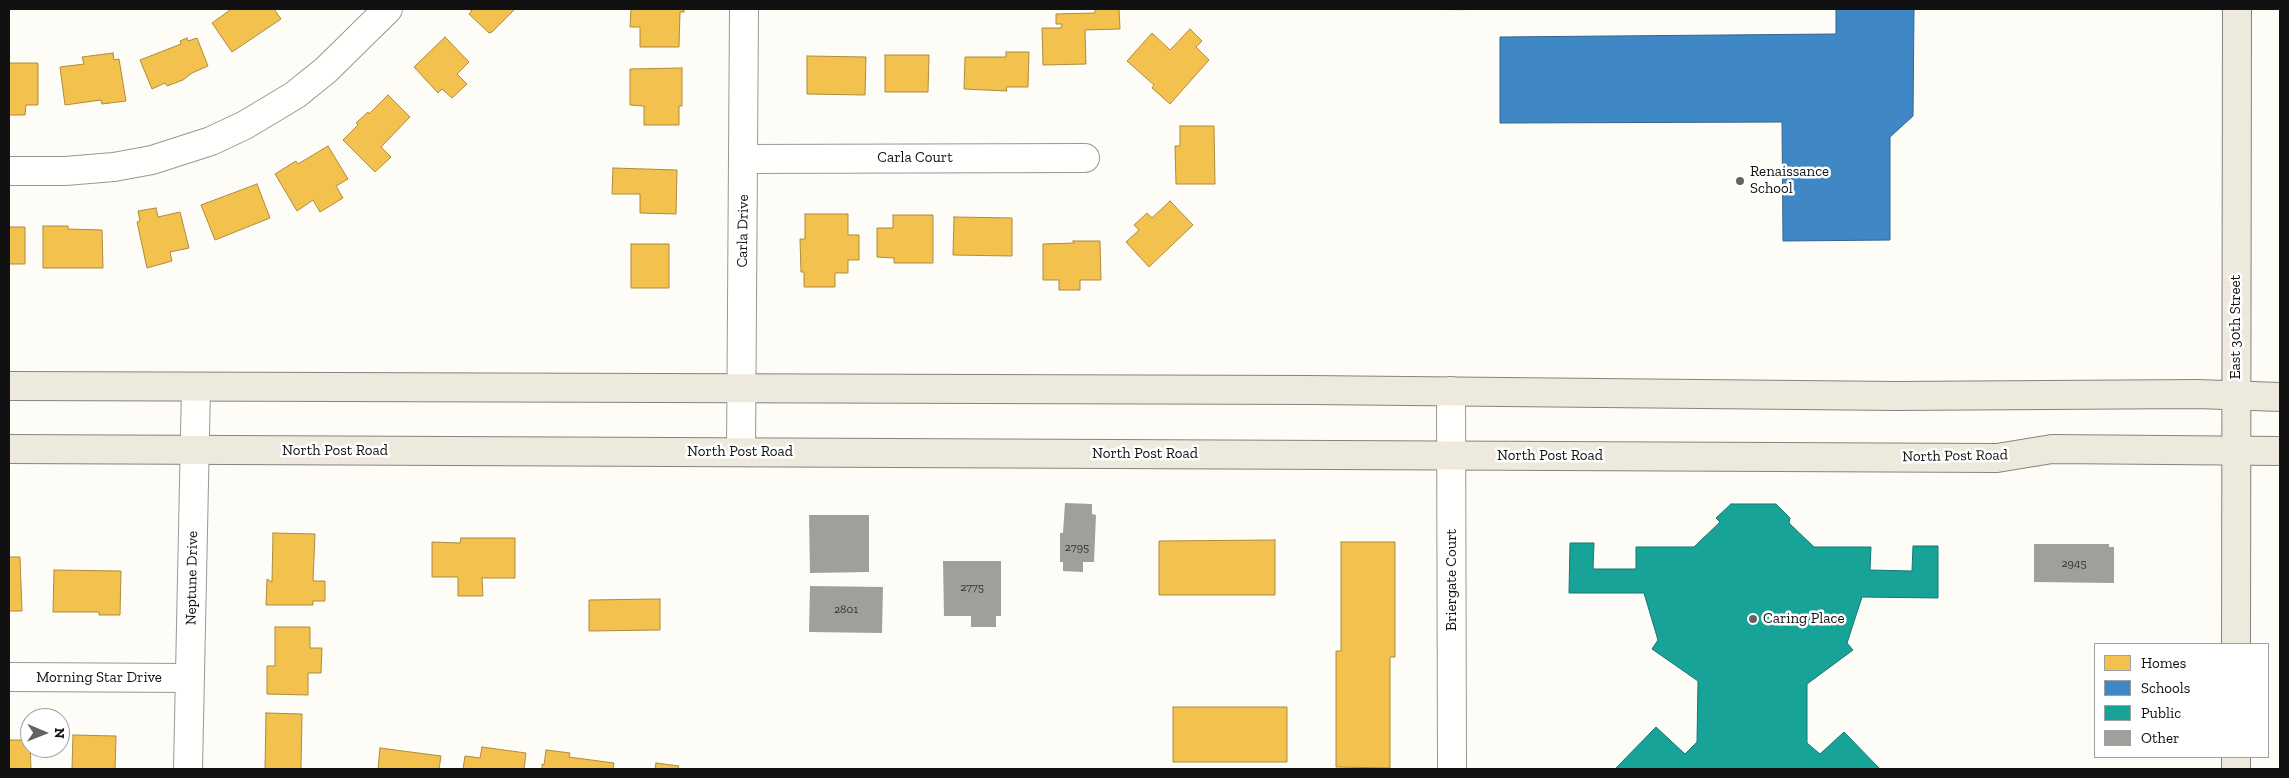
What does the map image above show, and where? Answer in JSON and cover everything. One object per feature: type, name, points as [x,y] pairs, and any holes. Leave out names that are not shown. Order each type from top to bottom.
[{"type":"main road","name":"East 30th Street","points":[[2236,643],[2237,9]]},
{"type":"main road","points":[[9,386],[742,388],[2280,397]]},
{"type":"main road","name":"North Post Road","points":[[9,449],[1997,458],[2052,450],[2280,450]]},
{"type":"street","points":[[9,171],[65,171],[114,167],[168,155],[217,138],[244,125],[295,95],[326,70],[388,9]]},
{"type":"street","name":"Carla Drive","points":[[741,452],[744,9]]},
{"type":"street","name":"Carla Court","points":[[744,159],[1085,158]]},
{"type":"street","name":"Neptune Drive","points":[[188,769],[196,387]]},
{"type":"street","name":"Briergate Court","points":[[1451,392],[1452,769]]},
{"type":"street","name":"Morning Star Drive","points":[[9,677],[190,678]]},
{"type":"green space","points":[[1411,9],[1466,9],[1466,11]]},
{"type":"building: Homes","points":[[229,9],[274,9],[281,19],[232,52],[212,23]]},
{"type":"building: Homes","points":[[469,9],[515,9],[489,33],[469,14],[472,11]]},
{"type":"building: Homes","points":[[631,9],[684,9],[684,12],[680,12],[679,47],[640,47],[640,27],[630,27]]},
{"type":"building: Homes","points":[[1095,9],[1119,9],[1120,29],[1085,30],[1086,64],[1043,65],[1042,28],[1061,28],[1062,24],[1056,24],[1056,14],[1095,13]]},
{"type":"building: Homes","points":[[1190,29],[1202,41],[1196,47],[1209,60],[1170,104],[1152,88],[1154,85],[1127,61],[1152,33],[1170,50]]},
{"type":"building: Homes","points":[[445,37],[469,62],[457,74],[467,84],[452,98],[442,89],[438,93],[414,67]]},
{"type":"building: Homes","points":[[187,38],[188,41],[197,38],[208,66],[192,73],[183,80],[167,86],[165,83],[152,89],[140,60],[181,44],[180,41]]},
{"type":"building: Homes","points":[[1006,52],[1029,52],[1028,87],[1006,87],[1007,91],[964,89],[965,57],[1006,57]]},
{"type":"building: Homes","points":[[113,53],[114,60],[119,59],[126,101],[102,104],[101,100],[65,105],[60,67],[84,64],[82,57]]},
{"type":"building: Homes","points":[[885,55],[929,55],[928,92],[885,92]]},
{"type":"building: Homes","points":[[807,56],[866,57],[865,95],[807,94]]},
{"type":"building: Homes","points":[[9,63],[38,63],[38,105],[26,105],[25,115],[9,115]]},
{"type":"building: Homes","points":[[682,68],[682,106],[679,106],[679,125],[644,125],[644,106],[630,105],[630,69]]},
{"type":"building: Homes","points":[[388,95],[410,117],[381,147],[391,157],[375,172],[343,140],[358,125],[356,123],[368,112],[369,114]]},
{"type":"building: Homes","points":[[1180,126],[1214,126],[1215,184],[1176,184],[1175,146],[1180,146]]},
{"type":"building: Homes","points":[[328,146],[348,179],[336,186],[343,198],[320,212],[313,200],[297,211],[275,174],[296,161],[298,164]]},
{"type":"building: Homes","points":[[613,168],[677,170],[676,214],[640,213],[640,194],[612,194]]},
{"type":"building: Homes","points":[[257,184],[270,218],[215,240],[201,205]]},
{"type":"building: Homes","points":[[1170,201],[1193,225],[1149,267],[1126,242],[1139,230],[1134,225],[1147,213],[1152,218]]},
{"type":"building: Homes","points":[[156,208],[158,217],[180,212],[189,248],[170,252],[172,261],[147,268],[137,222],[140,221],[138,211]]},
{"type":"building: Homes","points":[[805,214],[848,214],[848,235],[859,235],[859,260],[848,260],[848,273],[835,273],[835,287],[804,287],[804,272],[801,272],[800,239],[805,239]]},
{"type":"building: Homes","points":[[893,215],[933,215],[933,263],[894,263],[894,258],[877,257],[877,228],[893,228]]},
{"type":"building: Homes","points":[[954,217],[1012,218],[1012,256],[953,255]]},
{"type":"building: Homes","points":[[43,226],[68,226],[68,229],[102,230],[103,268],[43,268]]},
{"type":"building: Homes","points":[[9,227],[25,227],[25,264],[9,264]]},
{"type":"building: Homes","points":[[1073,241],[1100,241],[1101,280],[1080,280],[1080,290],[1059,290],[1059,280],[1043,280],[1043,244],[1074,243]]},
{"type":"building: Homes","points":[[631,244],[669,244],[669,288],[631,288]]},
{"type":"building: Homes","points":[[273,533],[315,534],[313,581],[325,581],[325,601],[313,601],[313,605],[266,605],[267,579],[272,582]]},
{"type":"building: Homes","points":[[461,538],[515,538],[515,578],[482,578],[483,596],[458,596],[458,577],[432,577],[432,542],[460,543]]},
{"type":"building: Homes","points":[[1275,540],[1275,595],[1159,595],[1159,541]]},
{"type":"building: Homes","points":[[1341,542],[1395,542],[1395,657],[1390,657],[1390,768],[1336,767],[1336,651],[1341,651]]},
{"type":"building: Homes","points":[[9,557],[20,557],[22,611],[9,611]]},
{"type":"building: Homes","points":[[54,570],[121,571],[120,615],[99,615],[99,612],[53,612]]},
{"type":"building: Homes","points":[[660,599],[660,630],[589,631],[589,600]]},
{"type":"building: Homes","points":[[275,627],[310,627],[310,648],[322,648],[321,673],[308,673],[308,695],[267,694],[267,666],[275,666]]},
{"type":"building: Homes","points":[[1173,707],[1287,707],[1287,762],[1173,762]]},
{"type":"building: Homes","points":[[266,713],[302,714],[301,769],[265,769]]},
{"type":"building: Homes","points":[[73,735],[116,736],[115,769],[72,769]]},
{"type":"building: Homes","points":[[9,740],[20,740],[20,758],[31,758],[31,769],[9,769]]},
{"type":"building: Homes","points":[[482,747],[526,753],[524,769],[463,769],[465,756],[480,758]]},
{"type":"building: Homes","points":[[380,748],[441,756],[439,769],[378,769]]},
{"type":"building: Homes","points":[[546,750],[570,753],[569,757],[614,763],[613,769],[542,769]]},
{"type":"building: Homes","points":[[656,763],[679,766],[678,769],[655,769]]},
{"type":"building: Schools","points":[[1836,9],[1914,9],[1913,116],[1890,137],[1890,240],[1783,241],[1782,122],[1500,123],[1500,37],[1836,34]]},
{"type":"building: Public","name":"Caring Place","points":[[1731,504],[1776,504],[1790,518],[1789,523],[1814,547],[1871,547],[1870,570],[1912,571],[1913,546],[1938,546],[1938,598],[1862,597],[1847,643],[1853,650],[1807,684],[1807,743],[1820,754],[1844,732],[1880,769],[1615,769],[1656,727],[1685,754],[1697,742],[1698,681],[1652,649],[1658,640],[1644,593],[1569,593],[1570,543],[1594,543],[1593,569],[1636,569],[1636,547],[1694,547],[1720,522],[1716,518]]},
{"type":"building: Other","points":[[1065,503],[1092,504],[1092,514],[1096,515],[1094,562],[1083,562],[1083,572],[1063,571],[1063,562],[1060,562],[1060,533],[1063,533]]},
{"type":"building: Other","points":[[809,515],[869,515],[869,572],[810,573]]},
{"type":"building: Other","points":[[2034,544],[2109,544],[2109,547],[2114,547],[2114,583],[2034,582]]},
{"type":"building: Other","points":[[943,561],[1001,561],[1001,616],[996,616],[996,627],[971,627],[971,616],[944,616]]},
{"type":"building: Other","points":[[810,586],[883,587],[882,633],[809,632]]},
{"type":"place","name":"Renaissance School","points":[[1740,181]]},
{"type":"place","name":"Caring Place","points":[[1753,619]]}]
